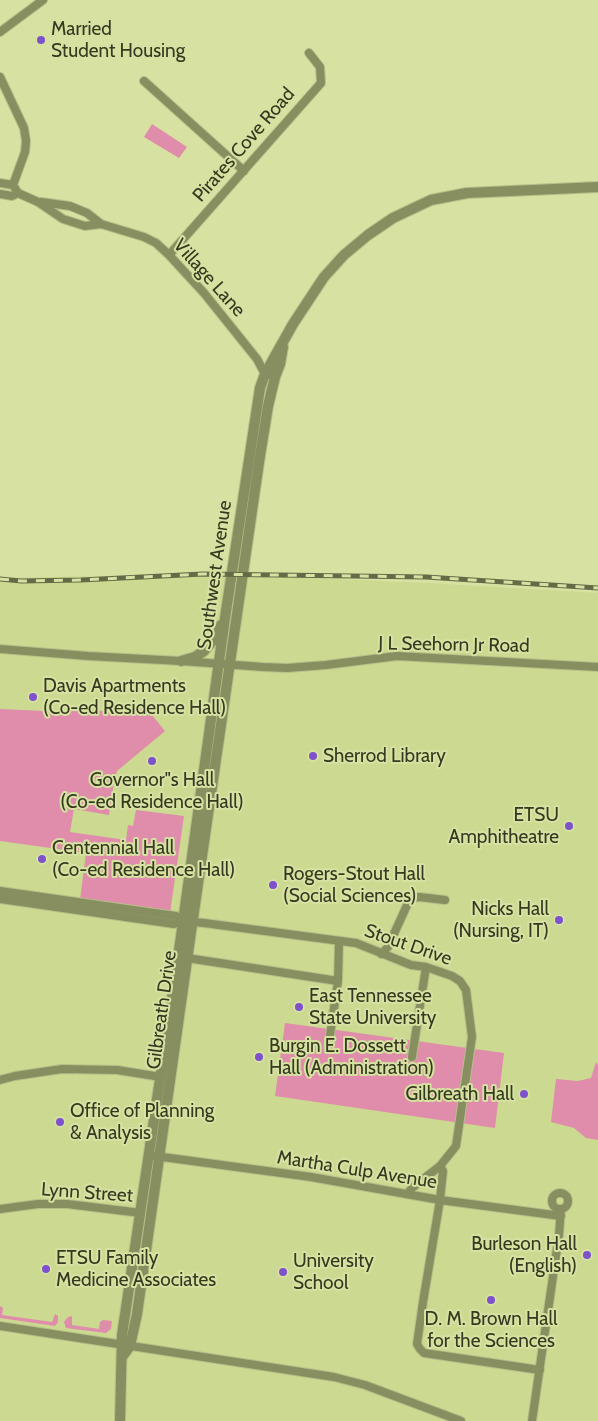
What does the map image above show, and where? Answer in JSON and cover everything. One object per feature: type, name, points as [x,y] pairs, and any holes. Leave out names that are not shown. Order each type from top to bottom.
[{"type":"street","points":[[0,32],[43,0]]},
{"type":"street","name":"Pirates Cove Road","points":[[169,255],[321,83],[320,67],[308,53]]},
{"type":"street","points":[[0,77],[24,128],[26,141],[25,152],[13,185],[15,194]]},
{"type":"street","points":[[144,81],[244,171]]},
{"type":"street","points":[[0,183],[13,185]]},
{"type":"street","name":"Southwest Avenue","points":[[225,664],[225,618],[260,388],[280,364],[285,339],[309,298],[324,277],[344,254],[374,231],[414,207],[432,200],[467,193],[598,187]]},
{"type":"street","name":"Village Lane","points":[[0,194],[15,194],[38,202],[70,206],[87,213],[101,224],[144,237],[156,243],[204,292],[270,376]]},
{"type":"street","name":"Village Lane","points":[[38,202],[63,219],[85,226],[101,224]]},
{"type":"street","name":"Southwest Avenue","points":[[225,664],[268,406],[270,376]]},
{"type":"street","points":[[181,661],[195,657],[204,651],[216,637],[225,618]]},
{"type":"street","name":"Southwest Avenue","points":[[0,649],[225,664]]},
{"type":"street","name":"J L Seehorn Jr Road","points":[[225,664],[287,668],[397,656],[598,667]]},
{"type":"street","name":"Gilbreath Drive","points":[[125,1346],[148,1155],[188,922],[225,664]]},
{"type":"street","name":"Stout Drive","points":[[0,891],[176,916],[188,922]]},
{"type":"street","name":"Stout Drive","points":[[0,898],[174,924],[188,922],[356,943],[411,965],[426,967],[452,976],[460,981],[466,990],[472,1037],[456,1146],[440,1166],[412,1188],[408,1194]]},
{"type":"street","points":[[381,954],[388,947],[408,903],[413,898],[445,900]]},
{"type":"street","name":"Gilbreath Drive","points":[[120,1421],[122,1357],[137,1314],[187,958],[188,922]]},
{"type":"street","points":[[328,1049],[338,980],[339,942]]},
{"type":"street","points":[[187,958],[338,980]]},
{"type":"street","points":[[412,1058],[426,967]]},
{"type":"street","points":[[0,1080],[62,1070],[117,1070],[161,1077]]},
{"type":"street","name":"Martha Culp Avenue","points":[[148,1155],[327,1179],[440,1200],[561,1213]]},
{"type":"street","points":[[440,1166],[442,1171],[440,1200],[417,1344],[424,1353],[540,1370]]},
{"type":"street","points":[[532,1421],[561,1213],[568,1201],[565,1195],[559,1193],[553,1197],[553,1204],[561,1213]]},
{"type":"street","name":"Lynn Street","points":[[0,1209],[38,1204],[68,1204],[141,1214]]},
{"type":"street","points":[[0,1326],[334,1377],[365,1385],[461,1421]]},
{"type":"shaded area","points":[[152,124],[187,147],[179,158],[144,137]]},
{"type":"shaded area","name":"East Tennessee State University","points":[[215,574],[428,583],[598,593],[598,1421],[0,1421],[0,578]]},
{"type":"shaded area","points":[[113,706],[147,709],[165,731],[117,771],[109,815],[74,809],[70,832],[126,840],[128,825],[133,826],[136,810],[184,816],[170,913],[80,900],[86,853],[0,841],[0,709],[67,712],[67,707],[112,712]]},
{"type":"shaded area","points":[[285,1023],[504,1053],[495,1128],[275,1096]]},
{"type":"shaded area","points":[[596,1062],[598,1065],[598,1140],[586,1138],[574,1128],[551,1122],[556,1079],[578,1081],[591,1078]]},
{"type":"shaded area","points":[[0,1306],[3,1308],[2,1315],[52,1322],[55,1314],[58,1316],[58,1322],[55,1326],[0,1318]]},
{"type":"shaded area","points":[[72,1316],[72,1325],[99,1329],[100,1322],[103,1320],[112,1321],[111,1329],[106,1333],[66,1328],[64,1322],[68,1317]]},
{"type":"railway","points":[[0,579],[21,581],[81,580],[203,574],[426,577],[598,588]]},
{"type":"place","name":"Married Student Housing","points":[[41,40]]},
{"type":"place","name":"Davis Apartments (Co-ed Residence Hall)","points":[[33,697]]},
{"type":"place","name":"Sherrod Library","points":[[313,756]]},
{"type":"place","name":"Governor\"s Hall (Co-ed Residence Hall)","points":[[152,761]]},
{"type":"place","name":"ETSU Amphitheatre","points":[[569,826]]},
{"type":"place","name":"Centennial Hall (Co-ed Residence Hall)","points":[[42,859]]},
{"type":"place","name":"Rogers-Stout Hall (Social Sciences)","points":[[273,885]]},
{"type":"place","name":"Nicks Hall (Nursing, IT)","points":[[559,920]]},
{"type":"place","name":"East Tennessee State University","points":[[299,1007]]},
{"type":"place","name":"Burgin E. Dossett Hall (Administration)","points":[[259,1057]]},
{"type":"place","name":"Gilbreath Hall","points":[[524,1094]]},
{"type":"place","name":"Office of Planning & Analysis","points":[[60,1122]]},
{"type":"place","name":"Burleson Hall (English)","points":[[587,1255]]},
{"type":"place","name":"ETSU Family Medicine Associates","points":[[46,1269]]},
{"type":"place","name":"University School","points":[[283,1272]]},
{"type":"place","name":"D. M. Brown Hall for the Sciences","points":[[491,1300]]}]
